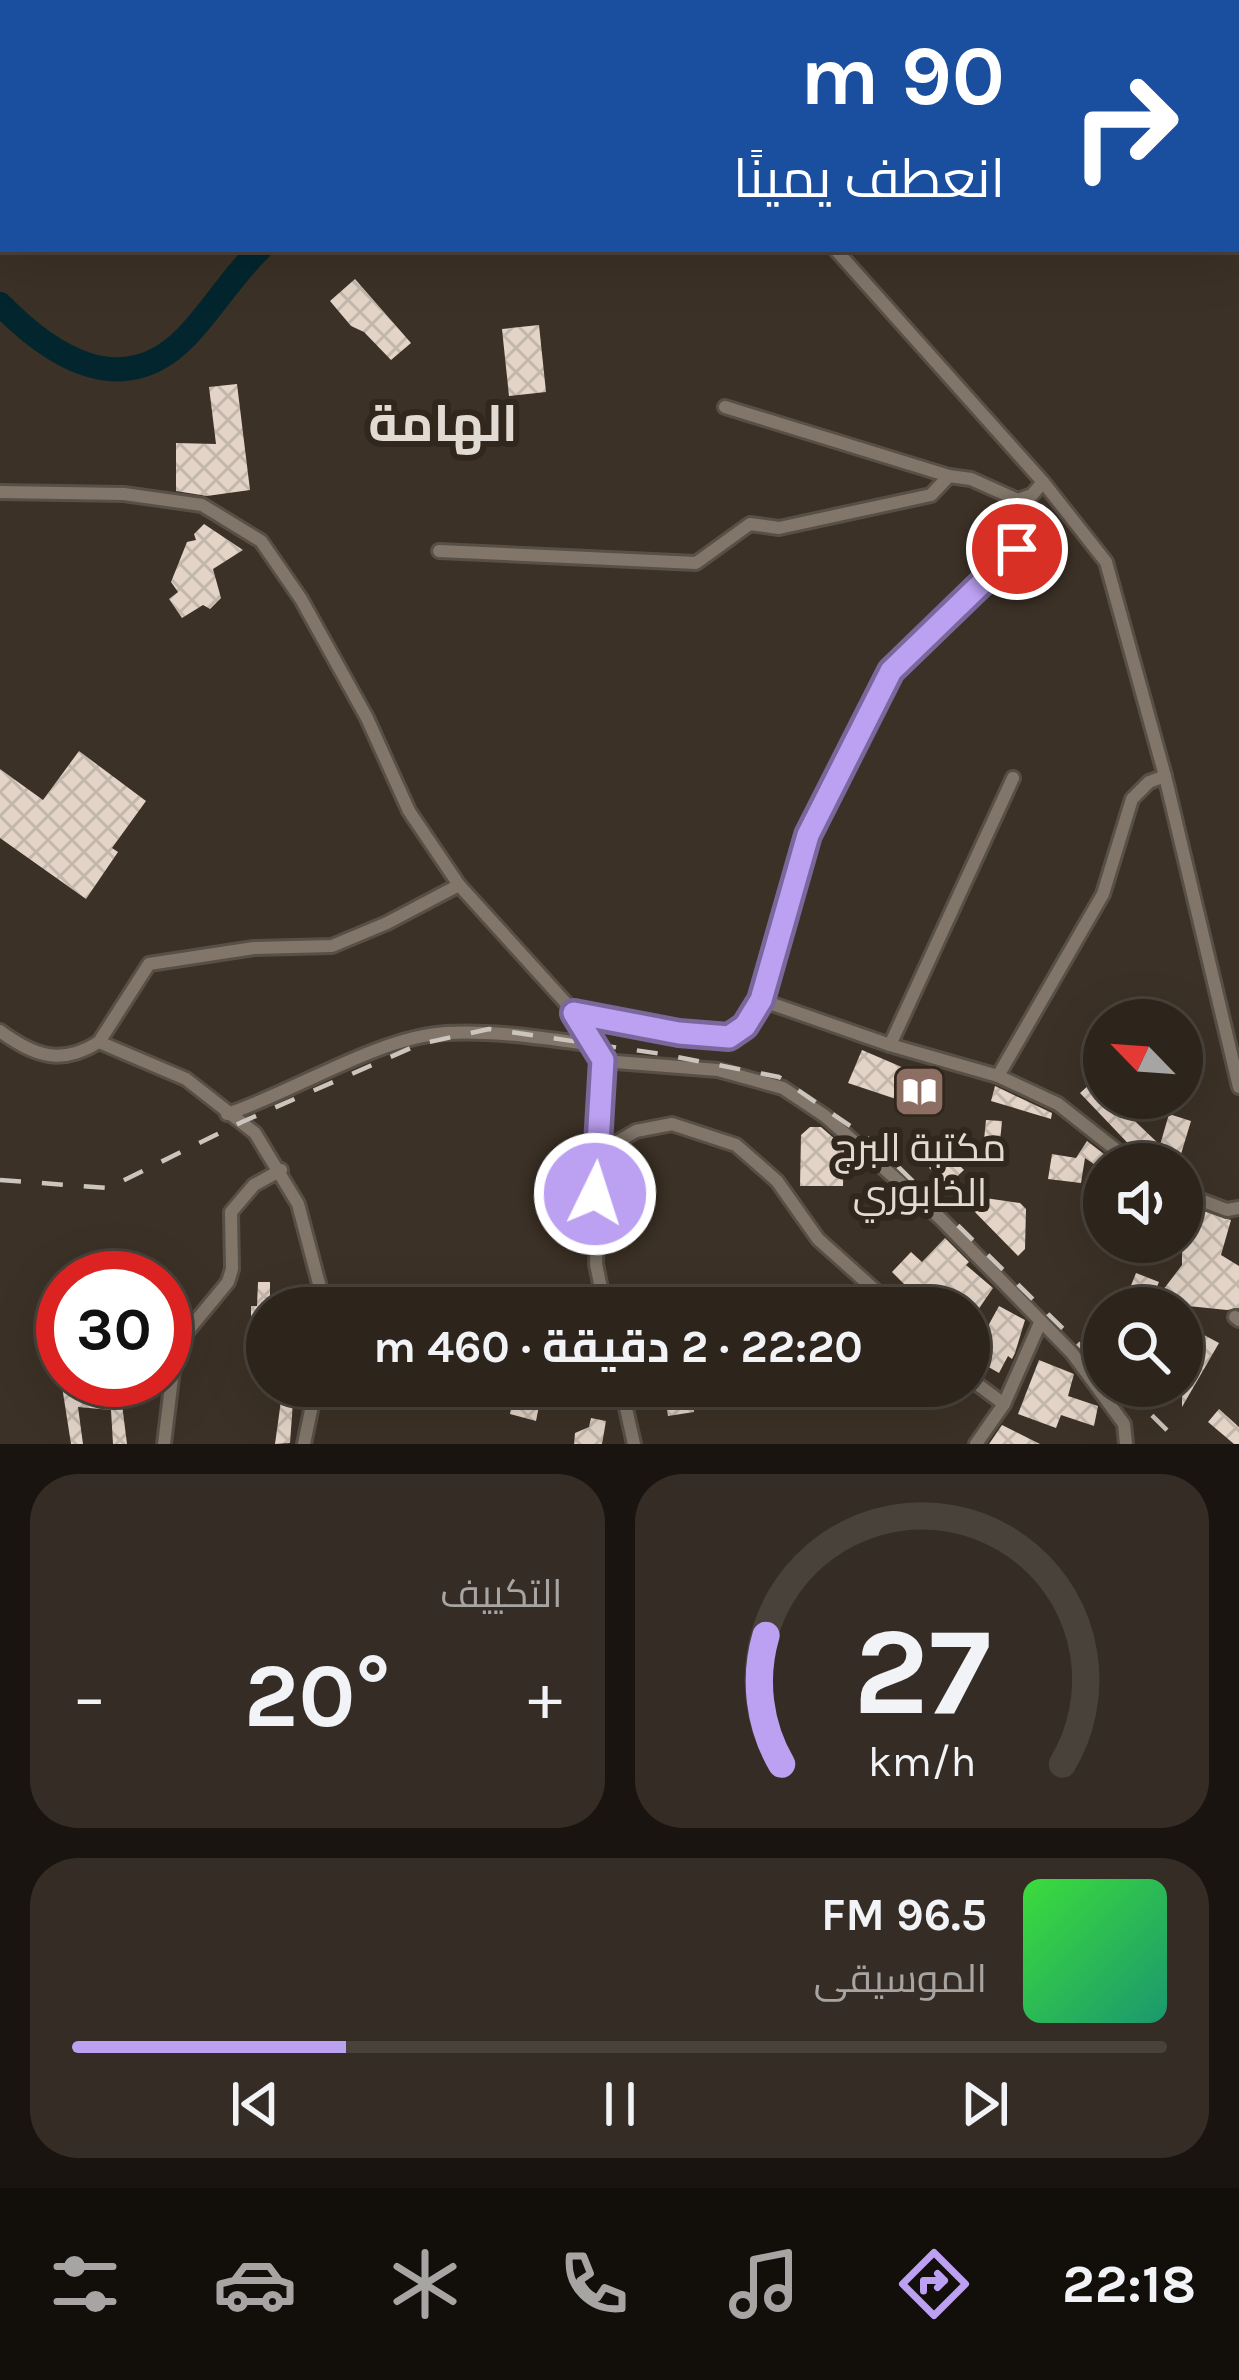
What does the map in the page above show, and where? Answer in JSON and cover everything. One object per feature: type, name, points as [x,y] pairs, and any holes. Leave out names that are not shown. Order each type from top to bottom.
[{"type":"street","points":[[838,252],[1043,482],[1106,562],[1165,776],[1239,1087]]},
{"type":"street","points":[[725,407],[971,479],[1018,500],[1032,495],[1043,482]]},
{"type":"street","points":[[439,550],[625,556],[685,565],[696,563],[750,524],[779,528],[931,495],[949,476]]},
{"type":"street","points":[[0,492],[124,494],[202,505],[261,541],[301,599],[368,718],[409,812],[460,886],[574,1013],[603,1060],[596,1264],[601,1287]]},
{"type":"street","points":[[574,1013],[679,1033],[729,1037],[745,1026],[761,1000],[808,835],[891,671],[1036,532]]},
{"type":"street","points":[[998,1076],[1103,894],[1132,800],[1149,782],[1165,776]]},
{"type":"street","points":[[890,1045],[1013,778]]},
{"type":"street","points":[[0,1031],[33,1053],[54,1058],[81,1054],[99,1042],[149,964],[254,948],[332,946],[460,886]]},
{"type":"street","points":[[761,1000],[998,1076],[1058,1104],[1107,1143]]},
{"type":"street","points":[[227,1114],[386,1046],[442,1033],[596,1045]]},
{"type":"street","points":[[99,1042],[186,1079],[256,1133],[298,1204],[320,1287]]},
{"type":"street","points":[[603,1060],[718,1070],[784,1088],[841,1129],[940,1217],[1072,1353],[1124,1424],[1126,1444]]},
{"type":"street","points":[[598,1153],[636,1132],[672,1124],[736,1144],[777,1181],[818,1239],[872,1287]]},
{"type":"street","points":[[164,1444],[176,1345],[228,1282],[232,1269],[231,1212],[254,1185],[280,1170]]},
{"type":"street","points":[[1203,1201],[1227,1210],[1239,1208]]},
{"type":"street","points":[[976,1444],[1004,1405],[1040,1323]]},
{"type":"street","points":[[990,1394],[1004,1405]]},
{"type":"street","points":[[304,1444],[312,1407]]},
{"type":"street","points":[[626,1407],[634,1444]]},
{"type":"building","points":[[355,279],[411,343],[391,360],[330,301]]},
{"type":"building","points":[[539,325],[546,392],[509,396],[502,329]]},
{"type":"building","points":[[237,384],[250,490],[207,496],[176,491],[176,443],[216,444],[209,387]]},
{"type":"building","points":[[204,524],[243,550],[213,569],[221,598],[210,609],[203,605],[182,618],[169,599],[178,592],[171,582],[187,542],[196,540],[194,534]]},
{"type":"building","points":[[79,751],[146,801],[112,848],[118,852],[86,899],[0,838],[0,769],[43,800]]},
{"type":"building","points":[[862,1050],[911,1071],[899,1100],[848,1083]]},
{"type":"building","points":[[995,1086],[1052,1113],[1051,1119],[991,1101]]},
{"type":"building","points":[[1105,1119],[1133,1119],[1158,1143],[1128,1143]]},
{"type":"building","points":[[1168,1119],[1191,1121],[1184,1143],[1161,1143]]},
{"type":"building","points":[[986,1120],[1002,1121],[1000,1142],[984,1140]]},
{"type":"building","points":[[810,1127],[821,1127],[844,1147],[843,1186],[800,1186],[801,1135]]},
{"type":"building","points":[[1083,1147],[1081,1183],[1048,1179],[1052,1154],[1076,1158]]},
{"type":"building","points":[[945,1151],[964,1170],[947,1186],[929,1168]]},
{"type":"building","points":[[978,1197],[1020,1203],[1026,1209],[1025,1249],[1018,1256],[969,1206]]},
{"type":"building","points":[[1203,1211],[1231,1220],[1221,1255],[1239,1266],[1239,1308],[1203,1308],[1203,1287],[1165,1287],[1182,1265],[1203,1263]]},
{"type":"building","points":[[945,1238],[993,1288],[990,1292],[990,1287],[907,1287],[892,1272],[911,1252],[922,1262]]},
{"type":"building","points":[[1136,1273],[1159,1282],[1157,1287],[1130,1287]]},
{"type":"building","points":[[999,1306],[1025,1320],[1015,1353],[999,1373],[990,1368],[990,1322]]},
{"type":"building","points":[[1203,1334],[1219,1343],[1203,1371]]},
{"type":"building","points":[[1039,1360],[1074,1374],[1068,1396],[1083,1401],[1083,1407],[1098,1407],[1094,1426],[1061,1415],[1056,1428],[1018,1414]]},
{"type":"building","points":[[65,1407],[78,1407],[83,1444],[71,1444]]},
{"type":"building","points":[[78,1407],[122,1407],[127,1444],[113,1444],[111,1410]]},
{"type":"building","points":[[280,1407],[293,1407],[290,1443],[275,1444]]},
{"type":"building","points":[[511,1407],[539,1407],[536,1421],[510,1414]]},
{"type":"building","points":[[666,1407],[693,1407],[694,1412],[668,1416]]},
{"type":"building","points":[[1219,1409],[1239,1427],[1239,1444],[1208,1422]]},
{"type":"building","points":[[591,1418],[606,1421],[602,1444],[574,1444],[575,1433],[589,1427]]},
{"type":"building","points":[[1002,1425],[1040,1444],[989,1444]]},
{"type":"waterway","points":[[0,304],[65,355],[113,369],[138,367],[163,356],[187,336],[257,252]]},
{"type":"railway","points":[[0,1180],[108,1188],[242,1122],[420,1044],[489,1029],[662,1054],[779,1077],[872,1141],[1083,1348]]},
{"type":"railway","points":[[1143,1407],[1181,1444]]},
{"type":"place","name":"مكتبة البرج الخابوري","points":[[920,1091]]},
{"type":"district","name":"الهامة","points":[[443,424]]},
{"type":"route","points":[[595,1194],[603,1060],[574,1013],[679,1033],[729,1037],[745,1026],[761,1000],[808,835],[891,671],[1017,549]]}]
